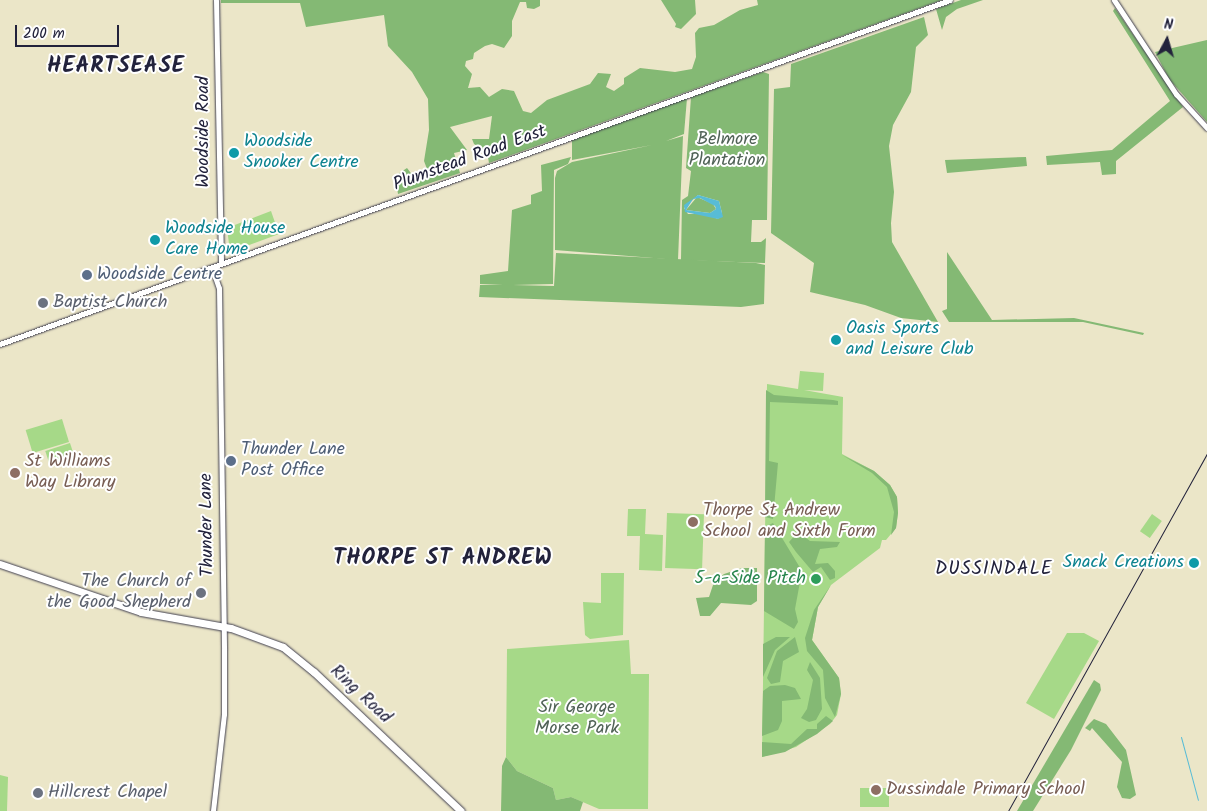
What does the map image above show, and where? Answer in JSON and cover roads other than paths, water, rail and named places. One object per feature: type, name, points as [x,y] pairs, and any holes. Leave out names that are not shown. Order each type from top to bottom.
[{"type":"highway","name":"Ring Road","points":[[0,564],[141,612],[224,626],[263,637],[295,656],[461,811]]},
{"type":"street","name":"Woodside Road","points":[[216,0],[221,263]]},
{"type":"street","name":"Plumstead Road East","points":[[0,344],[950,0]]},
{"type":"street","points":[[1114,0],[1176,94],[1207,128]]},
{"type":"street","name":"Thunder Lane","points":[[212,268],[219,288],[224,626],[224,714],[213,811]]},
{"type":"water","points":[[698,195],[719,201],[723,217],[718,219],[685,212],[684,205]],"holes":[[[700,198],[715,206],[716,209],[710,213],[686,210],[693,199]]]},
{"type":"waterway","points":[[1181,737],[1198,800]]},
{"type":"railway","points":[[1008,811],[1207,453]]},
{"type":"place","name":"Woodside Snooker Centre","points":[[234,153]]},
{"type":"place","name":"Woodside House Care Home","points":[[155,240]]},
{"type":"place","name":"Woodside Centre","points":[[87,275]]},
{"type":"place","name":"Baptist Church","points":[[43,303]]},
{"type":"place","name":"Oasis Sports and Leisure Club","points":[[836,340]]},
{"type":"place","name":"Thunder Lane Post Office","points":[[231,461]]},
{"type":"place","name":"St Williams Way Library","points":[[15,473]]},
{"type":"place","name":"Thorpe St Andrew School and Sixth Form","points":[[693,522]]},
{"type":"place","name":"Snack Creations","points":[[1194,563]]},
{"type":"place","name":"5-a-Side Pitch","points":[[816,579]]},
{"type":"place","name":"The Church of the Good Shepherd","points":[[201,593]]},
{"type":"place","name":"Dussindale Primary School","points":[[876,790]]},
{"type":"place","name":"Hillcrest Chapel","points":[[38,793]]},
{"type":"district","name":"HEARTSEASE","points":[[116,67]]},
{"type":"district","name":"THORPE ST ANDREW","points":[[443,559]]},
{"type":"district","name":"DUSSINDALE","points":[[994,570]]},
{"type":"park label","name":"Belmore Plantation","points":[[727,151]]},
{"type":"park label","name":"Sir George Morse Park","points":[[577,720]]}]
